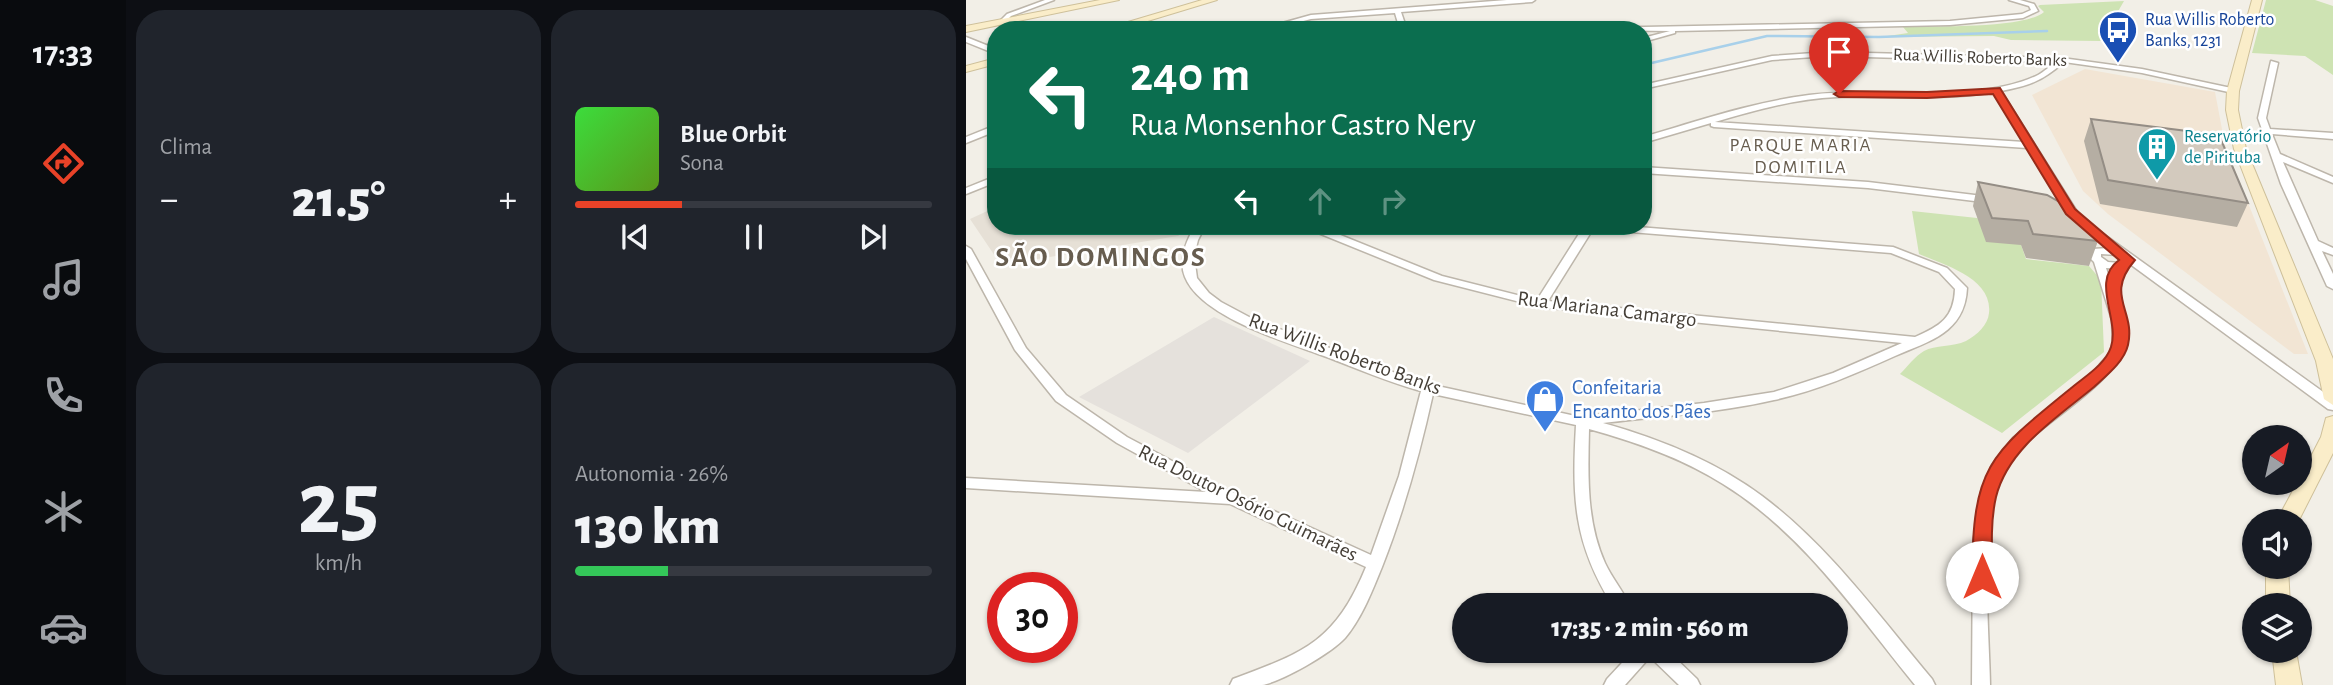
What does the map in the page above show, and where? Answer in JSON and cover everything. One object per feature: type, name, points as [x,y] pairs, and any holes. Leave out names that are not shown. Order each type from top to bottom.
[{"type":"main road","points":[[994,21],[1100,0]]},
{"type":"main road","points":[[1004,19],[1114,0]]},
{"type":"main road","points":[[1138,21],[1212,0]]},
{"type":"main road","points":[[2256,1],[2233,91],[2232,110],[2240,149],[2325,361],[2333,399]]},
{"type":"main road","points":[[966,27],[987,23]]},
{"type":"main road","points":[[966,69],[987,63]]},
{"type":"main road","points":[[2294,509],[2331,437],[2333,423]]},
{"type":"main road","points":[[2286,663],[2289,685]]},
{"type":"street","points":[[1004,19],[1051,0]]},
{"type":"street","points":[[1372,0],[1383,11]]},
{"type":"street","points":[[1431,7],[1444,0]]},
{"type":"street","points":[[1290,21],[1532,0]]},
{"type":"street","points":[[1652,28],[1950,23],[2023,16],[2035,11],[2032,5],[2012,0]]},
{"type":"street","points":[[1397,10],[1401,21]]},
{"type":"street","points":[[1652,37],[1685,27]]},
{"type":"street","points":[[966,39],[987,48]]},
{"type":"street","name":"Rua Willis Roberto Banks","points":[[1652,85],[1772,58],[1802,55],[1998,56],[2062,60],[2141,71],[2233,91]]},
{"type":"street","points":[[1652,137],[1783,101],[1814,96],[1927,95],[1996,90],[2047,72],[2062,60]]},
{"type":"street","points":[[2274,63],[2262,118],[2274,155],[2333,286]]},
{"type":"street","points":[[1981,685],[1982,523],[1986,496],[1995,472],[2019,439],[2105,369],[2120,346],[2117,304],[2112,292],[1996,90]]},
{"type":"street","points":[[1703,123],[2028,145]]},
{"type":"street","points":[[2266,131],[2333,136]]},
{"type":"street","points":[[966,140],[987,132]]},
{"type":"street","points":[[2274,155],[2333,180]]},
{"type":"street","points":[[1652,171],[1868,185],[1959,195],[2007,204]]},
{"type":"street","points":[[966,191],[987,183]]},
{"type":"street","points":[[2053,212],[2081,236],[2159,281],[2333,407]]},
{"type":"street","points":[[1613,593],[1605,582],[1585,532],[1579,473],[1583,421],[1775,396],[1833,380],[1940,331],[1950,322],[1961,304],[1961,288],[1943,270],[1917,257],[1892,250],[1652,231]]},
{"type":"street","name":"Rua Willis Roberto Banks","points":[[1196,235],[1187,258],[1194,284],[1216,304],[1279,335],[1428,388],[1583,421],[1671,450],[1730,481],[1782,520],[1926,685]]},
{"type":"street","name":"Rua Mariana Camargo","points":[[1332,235],[1438,278],[1540,304],[1916,341]]},
{"type":"street","points":[[1540,304],[1584,235]]},
{"type":"street","points":[[2081,236],[2122,260]]},
{"type":"street","points":[[2313,243],[2333,252]]},
{"type":"street","name":"Rua Doutor Osório Guimarães","points":[[966,249],[1021,350],[1061,398],[1122,440],[1236,499],[1375,565]]},
{"type":"street","points":[[2112,292],[2122,260]]},
{"type":"street","points":[[1239,685],[1293,662],[1337,634],[1361,598],[1394,518],[1428,388]]},
{"type":"street","points":[[966,483],[1236,499]]},
{"type":"street","points":[[1614,685],[1633,663]]},
{"type":"street","points":[[1669,663],[1692,685]]},
{"type":"shaded area","points":[[2085,69],[2215,92],[2225,145],[2308,354],[2294,354],[2108,214],[2083,191],[2032,95]]},
{"type":"shaded area","points":[[987,211],[987,235],[1179,235],[1001,265],[970,219]]},
{"type":"shaded area","points":[[1214,317],[1310,361],[1188,453],[1079,397]]},
{"type":"green space","points":[[2266,0],[2315,0],[2333,6],[2333,75],[2305,56],[2252,53]]},
{"type":"green space","points":[[2124,1],[2101,41],[2011,40],[1994,36],[1881,37],[1908,33],[1903,27],[1977,26],[2018,21],[2044,12],[2038,6],[2040,5]]},
{"type":"green space","points":[[1912,211],[1977,218],[2021,245],[2026,259],[2089,266],[2101,280],[2104,352],[2002,433],[1900,374],[1924,351],[1970,339],[1984,326],[1989,313],[1988,301],[1975,282],[1953,268],[1919,254]]},
{"type":"building","points":[[2091,119],[2219,135],[2248,203],[2108,180]]},
{"type":"building","points":[[1978,182],[2047,195],[2075,211],[2098,241],[2033,234],[2028,221],[1992,218]]},
{"type":"waterway","points":[[1652,63],[1767,36],[1879,37],[2047,31]]},
{"type":"place","name":"Rua Willis Roberto Banks, 1231","points":[[2118,64]]},
{"type":"place","name":"Reservatório de Pirituba","points":[[2157,181]]},
{"type":"place","name":"Confeitaria Encanto dos Pães","points":[[1545,433]]},
{"type":"district","name":"PARQUE MARIA DOMITILA","points":[[1801,156]]},
{"type":"district","name":"SÃO DOMINGOS","points":[[1101,258]]},
{"type":"route","points":[[1839,94],[1927,95],[1996,90],[2070,211],[2077,220],[2128,260],[2118,271],[2112,292],[2117,304],[2120,346],[2105,369],[2061,408],[2019,439],[1995,472],[1986,496],[1982,523],[1982,577]]}]
